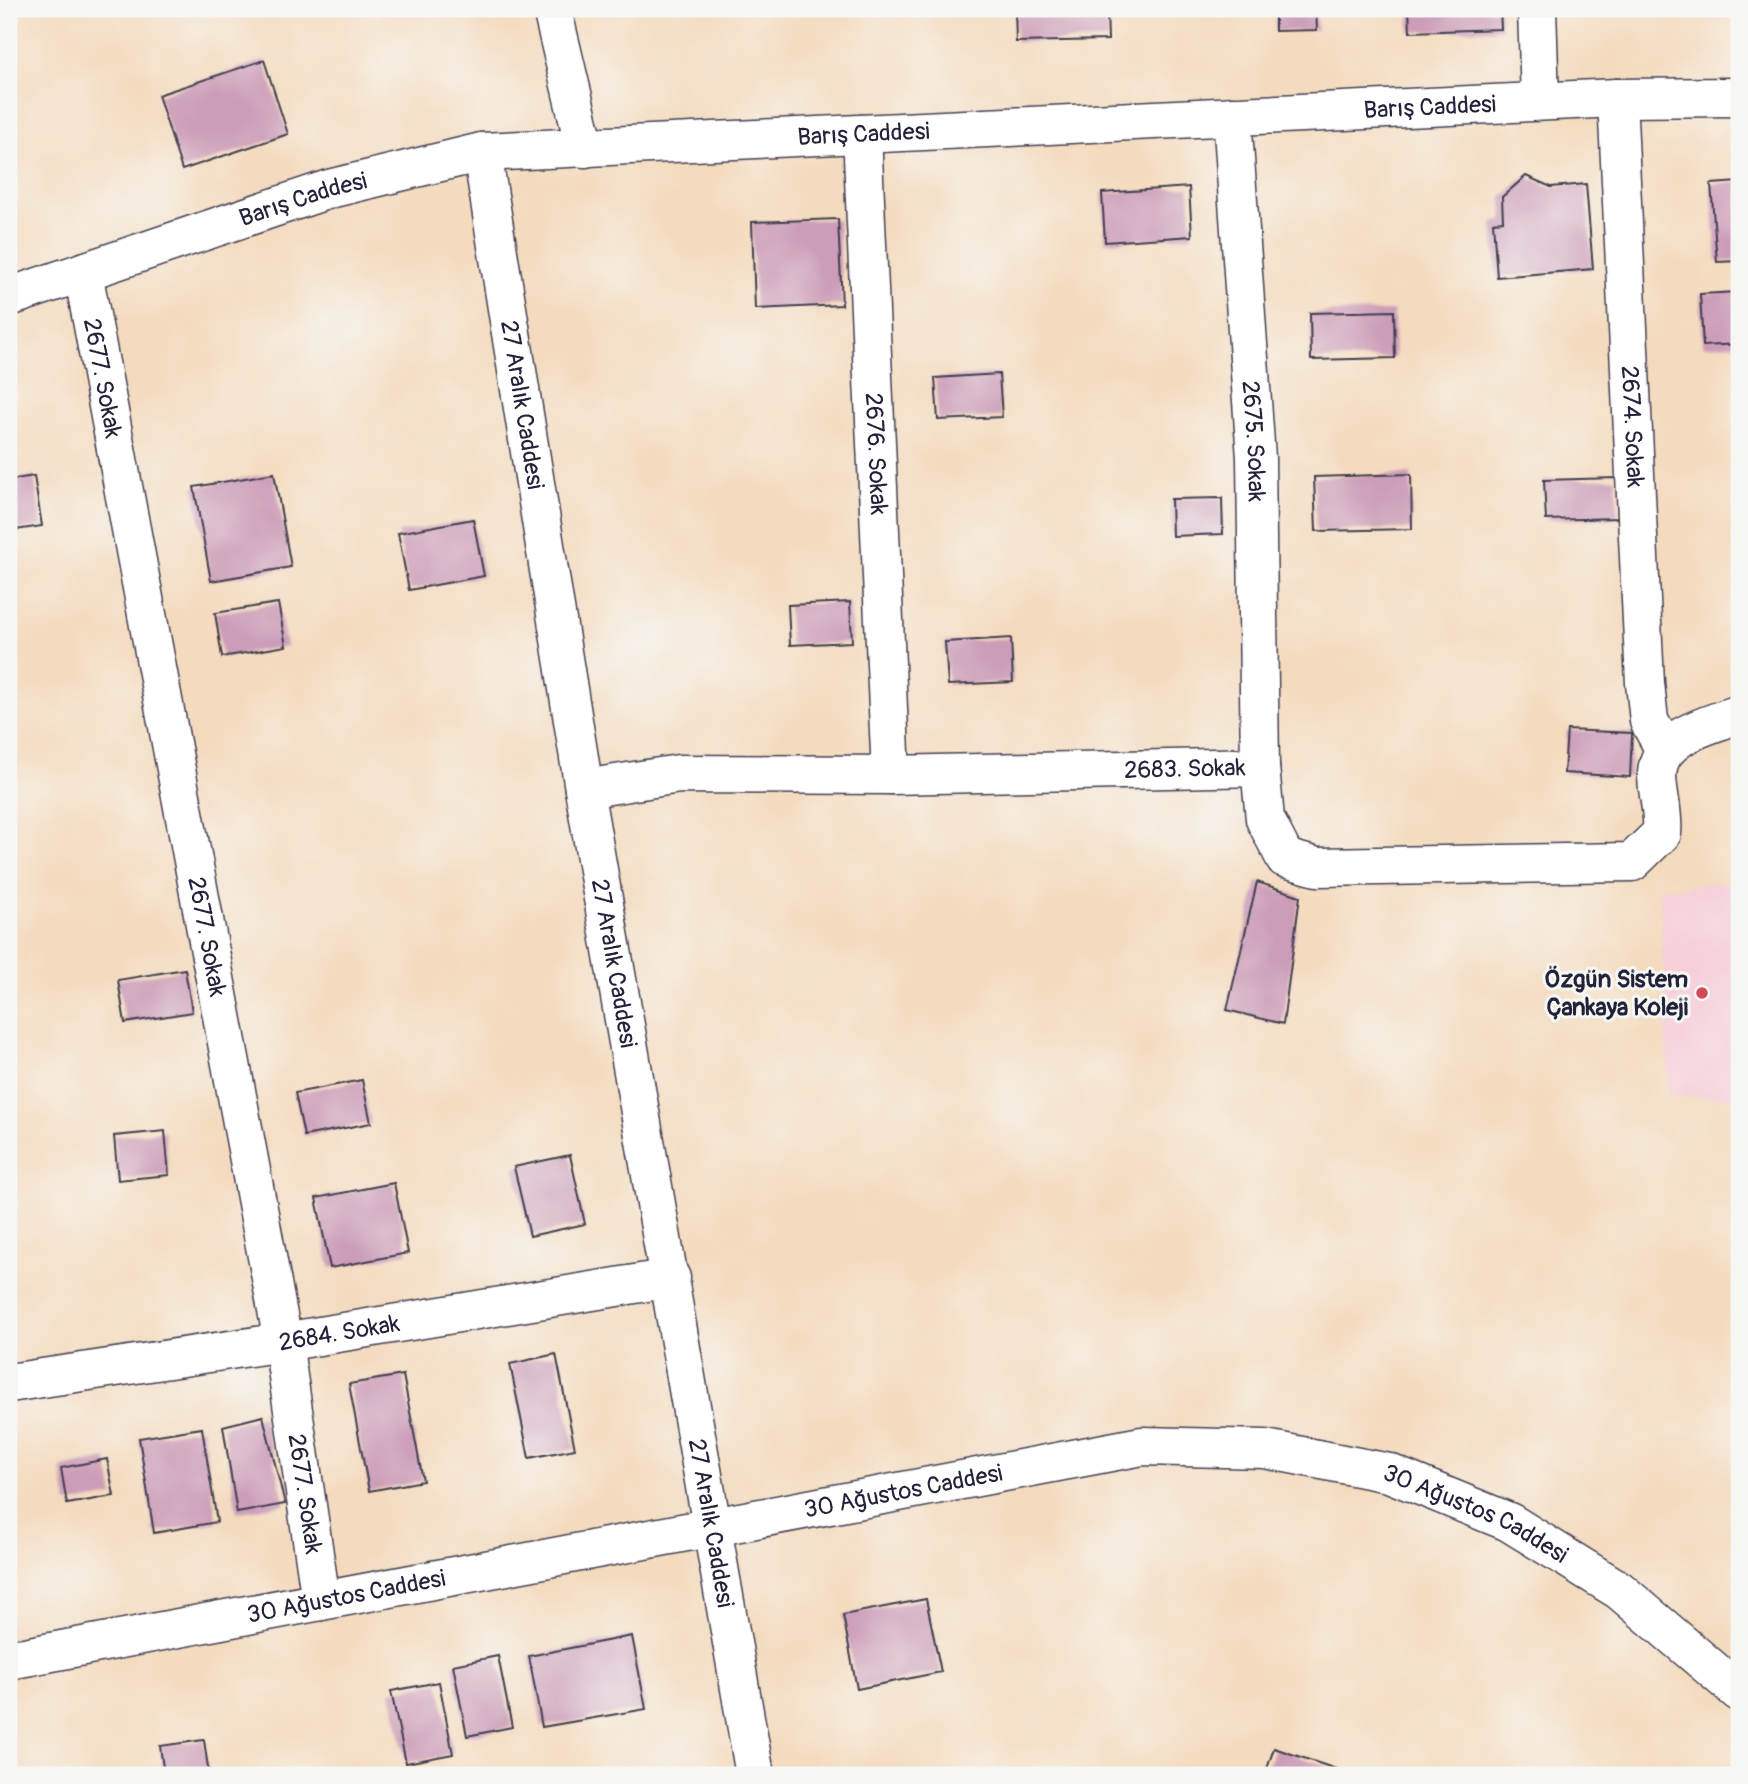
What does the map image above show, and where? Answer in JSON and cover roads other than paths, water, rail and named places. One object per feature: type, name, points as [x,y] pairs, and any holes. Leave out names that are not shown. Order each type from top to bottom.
[{"type":"street","points":[[552,9],[585,148]]},
{"type":"street","points":[[1537,9],[1540,101]]},
{"type":"street","name":"Barış Caddesi","points":[[9,298],[329,189],[482,152],[1617,97],[1739,97]]},
{"type":"street","name":"2674. Sokak","points":[[1617,97],[1646,683],[1650,721],[1665,750]]},
{"type":"street","name":"2675. Sokak","points":[[1232,116],[1256,458],[1261,768]]},
{"type":"street","name":"2676. Sokak","points":[[862,134],[891,775]]},
{"type":"street","name":"27 Aralık Caddesi","points":[[482,152],[584,789],[755,1775]]},
{"type":"street","name":"2677. Sokak","points":[[83,272],[283,1342],[321,1601]]},
{"type":"street","points":[[1665,750],[1685,735],[1739,714]]},
{"type":"street","name":"2683. Sokak","points":[[584,789],[679,774],[891,775],[1261,768],[1265,819],[1286,858],[1317,867],[1632,862],[1662,833],[1664,812],[1657,773],[1665,750]]},
{"type":"street","name":"2684. Sokak","points":[[9,1383],[671,1279]]},
{"type":"street","name":"30 Ağustos Caddesi","points":[[9,1660],[1142,1446],[1265,1449],[1389,1473],[1508,1522],[1619,1590],[1739,1692]]},
{"type":"place","name":"Özgün Sistem Çankaya Koleji","points":[[1702,993]]}]
